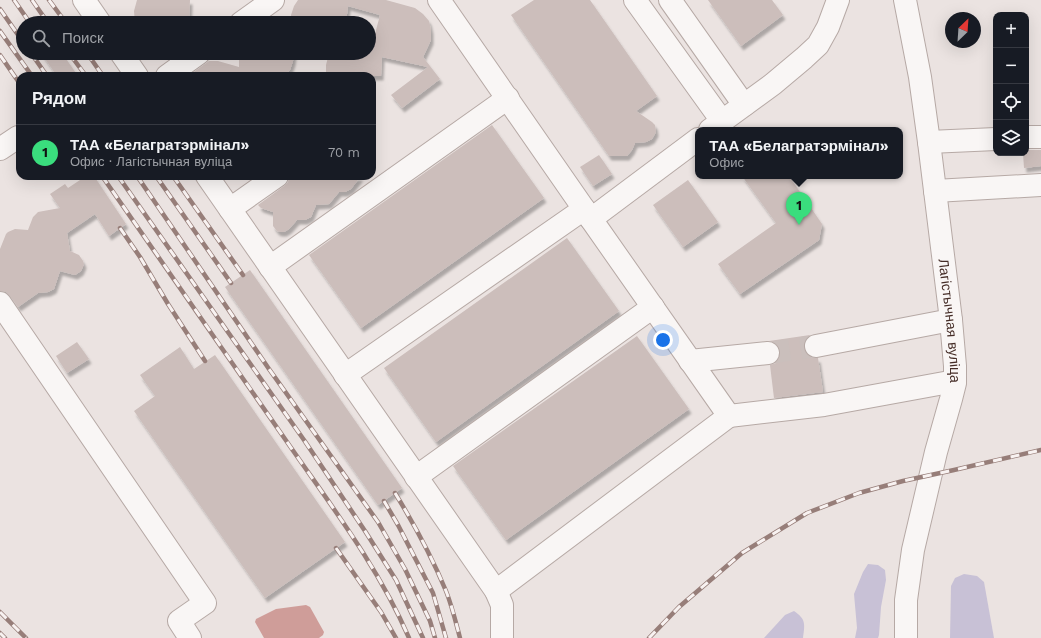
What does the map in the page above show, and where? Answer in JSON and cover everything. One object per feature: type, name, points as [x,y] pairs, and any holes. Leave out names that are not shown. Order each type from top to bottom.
[{"type":"street","points":[[84,0],[95,16]]},
{"type":"street","points":[[251,16],[273,0]]},
{"type":"street","points":[[439,0],[729,416]]},
{"type":"street","points":[[635,0],[716,126],[773,84],[818,45],[828,27],[838,0]]},
{"type":"street","points":[[670,0],[744,105]]},
{"type":"street","name":"Лагістычная вуліца","points":[[905,0],[920,78],[929,142],[951,320],[955,366],[955,381],[951,399],[936,452],[912,550],[906,600],[906,638]]},
{"type":"street","points":[[126,60],[134,72]]},
{"type":"street","points":[[173,72],[189,60]]},
{"type":"street","points":[[270,267],[508,98]]},
{"type":"street","points":[[1029,137],[1041,137]]},
{"type":"street","points":[[0,150],[16,138]]},
{"type":"street","points":[[929,142],[993,139]]},
{"type":"street","points":[[345,375],[695,141]]},
{"type":"street","points":[[210,180],[496,591],[502,605],[502,638]]},
{"type":"street","points":[[230,209],[271,180]]},
{"type":"street","points":[[935,190],[1041,185]]},
{"type":"street","points":[[0,303],[205,603],[179,621],[190,638]]},
{"type":"street","points":[[416,477],[653,307]]},
{"type":"street","points":[[816,346],[951,320]]},
{"type":"street","points":[[690,361],[768,353]]},
{"type":"street","points":[[496,591],[729,416],[824,405],[955,381]]},
{"type":"shaded area","points":[[868,564],[878,565],[885,570],[886,580],[881,607],[879,635],[878,638],[855,638],[857,628],[854,594]]},
{"type":"shaded area","points":[[964,574],[977,576],[984,582],[994,638],[950,638],[951,586],[955,578]]},
{"type":"shaded area","points":[[306,605],[310,607],[324,632],[319,638],[264,638],[255,622],[256,619],[276,609]]},
{"type":"shaded area","points":[[794,611],[803,619],[804,622],[803,638],[764,638],[785,615]]},
{"type":"building","points":[[137,0],[190,0],[189,16],[134,16],[134,11]]},
{"type":"building","points":[[298,0],[386,0],[415,8],[429,21],[431,40],[423,57],[440,79],[402,108],[391,95],[428,67],[382,57],[381,76],[376,76],[376,72],[326,72],[327,60],[376,60],[376,30],[380,15],[348,6],[347,16],[291,16],[294,6]]},
{"type":"building","points":[[534,0],[590,0],[657,96],[636,111],[655,125],[656,132],[652,139],[646,142],[635,143],[627,156],[609,156],[511,15]]},
{"type":"building","points":[[708,0],[772,0],[783,15],[741,46]]},
{"type":"building","points":[[46,60],[67,60],[75,72],[54,72]]},
{"type":"building","points":[[239,60],[293,60],[288,72],[194,72],[209,61],[218,61],[239,67]]},
{"type":"building","points":[[492,125],[544,198],[361,328],[309,255]]},
{"type":"building","points":[[1029,150],[1041,150],[1041,166],[1024,168],[1023,156],[1029,156]]},
{"type":"building","points":[[599,155],[612,174],[593,186],[580,167]]},
{"type":"building","points":[[744,179],[791,179],[822,224],[819,240],[740,294],[718,264],[776,223]]},
{"type":"building","points":[[80,180],[97,180],[126,224],[109,236],[95,214],[67,233],[70,251],[79,255],[83,261],[84,264],[81,271],[75,275],[60,271],[54,289],[48,292],[38,293],[18,307],[6,292],[0,291],[0,249],[6,234],[15,229],[28,230],[33,217],[38,212],[60,208],[50,194],[65,184],[68,188]]},
{"type":"building","points":[[288,180],[358,180],[351,189],[345,192],[339,192],[329,204],[316,205],[311,217],[305,220],[297,220],[289,229],[284,232],[280,232],[273,226],[273,212],[261,208],[258,205],[288,182]]},
{"type":"building","points":[[688,180],[718,222],[683,247],[653,205]]},
{"type":"building","points":[[567,238],[619,311],[436,442],[384,368]]},
{"type":"building","points":[[250,270],[402,488],[378,505],[225,287]]},
{"type":"building","points":[[810,335],[804,342],[804,349],[812,358],[818,358],[823,392],[774,398],[770,365],[776,363],[780,352],[778,345],[769,341]]},
{"type":"building","points":[[637,336],[689,409],[506,540],[453,466]]},
{"type":"building","points":[[77,342],[89,359],[67,373],[56,356]]},
{"type":"building","points":[[180,347],[194,369],[215,355],[345,542],[265,598],[134,411],[155,396],[140,375]]},
{"type":"tunnel","points":[[768,353],[816,346]]},
{"type":"railway","points":[[14,0],[25,16]]},
{"type":"railway","points":[[32,0],[43,16]]},
{"type":"railway","points":[[49,0],[61,16]]},
{"type":"railway","points":[[0,9],[16,32]]},
{"type":"railway","points":[[0,31],[16,54]]},
{"type":"railway","points":[[0,55],[16,78]]},
{"type":"railway","points":[[21,60],[29,72]]},
{"type":"railway","points":[[36,60],[44,72]]},
{"type":"railway","points":[[74,60],[83,72]]},
{"type":"railway","points":[[92,60],[100,72]]},
{"type":"railway","points":[[105,180],[368,560],[397,611],[409,638]]},
{"type":"railway","points":[[121,180],[304,440],[365,531],[396,580],[423,638]]},
{"type":"railway","points":[[140,180],[269,369],[378,522],[405,569],[430,621],[435,638]]},
{"type":"railway","points":[[159,180],[231,283]]},
{"type":"railway","points":[[176,180],[243,275]]},
{"type":"railway","points":[[120,228],[140,257],[205,361]]},
{"type":"railway","points":[[649,638],[679,607],[742,553],[807,513],[859,493],[903,481],[1041,450]]},
{"type":"railway","points":[[395,493],[441,578],[460,638]]},
{"type":"railway","points":[[384,501],[433,593],[446,638]]},
{"type":"railway","points":[[336,548],[381,612],[396,638]]},
{"type":"railway","points":[[0,612],[26,638]]},
{"type":"railway","points":[[0,633],[5,638]]},
{"type":"place","name":"ТАА «Белагратэрмінал»","points":[[799,225]]}]
